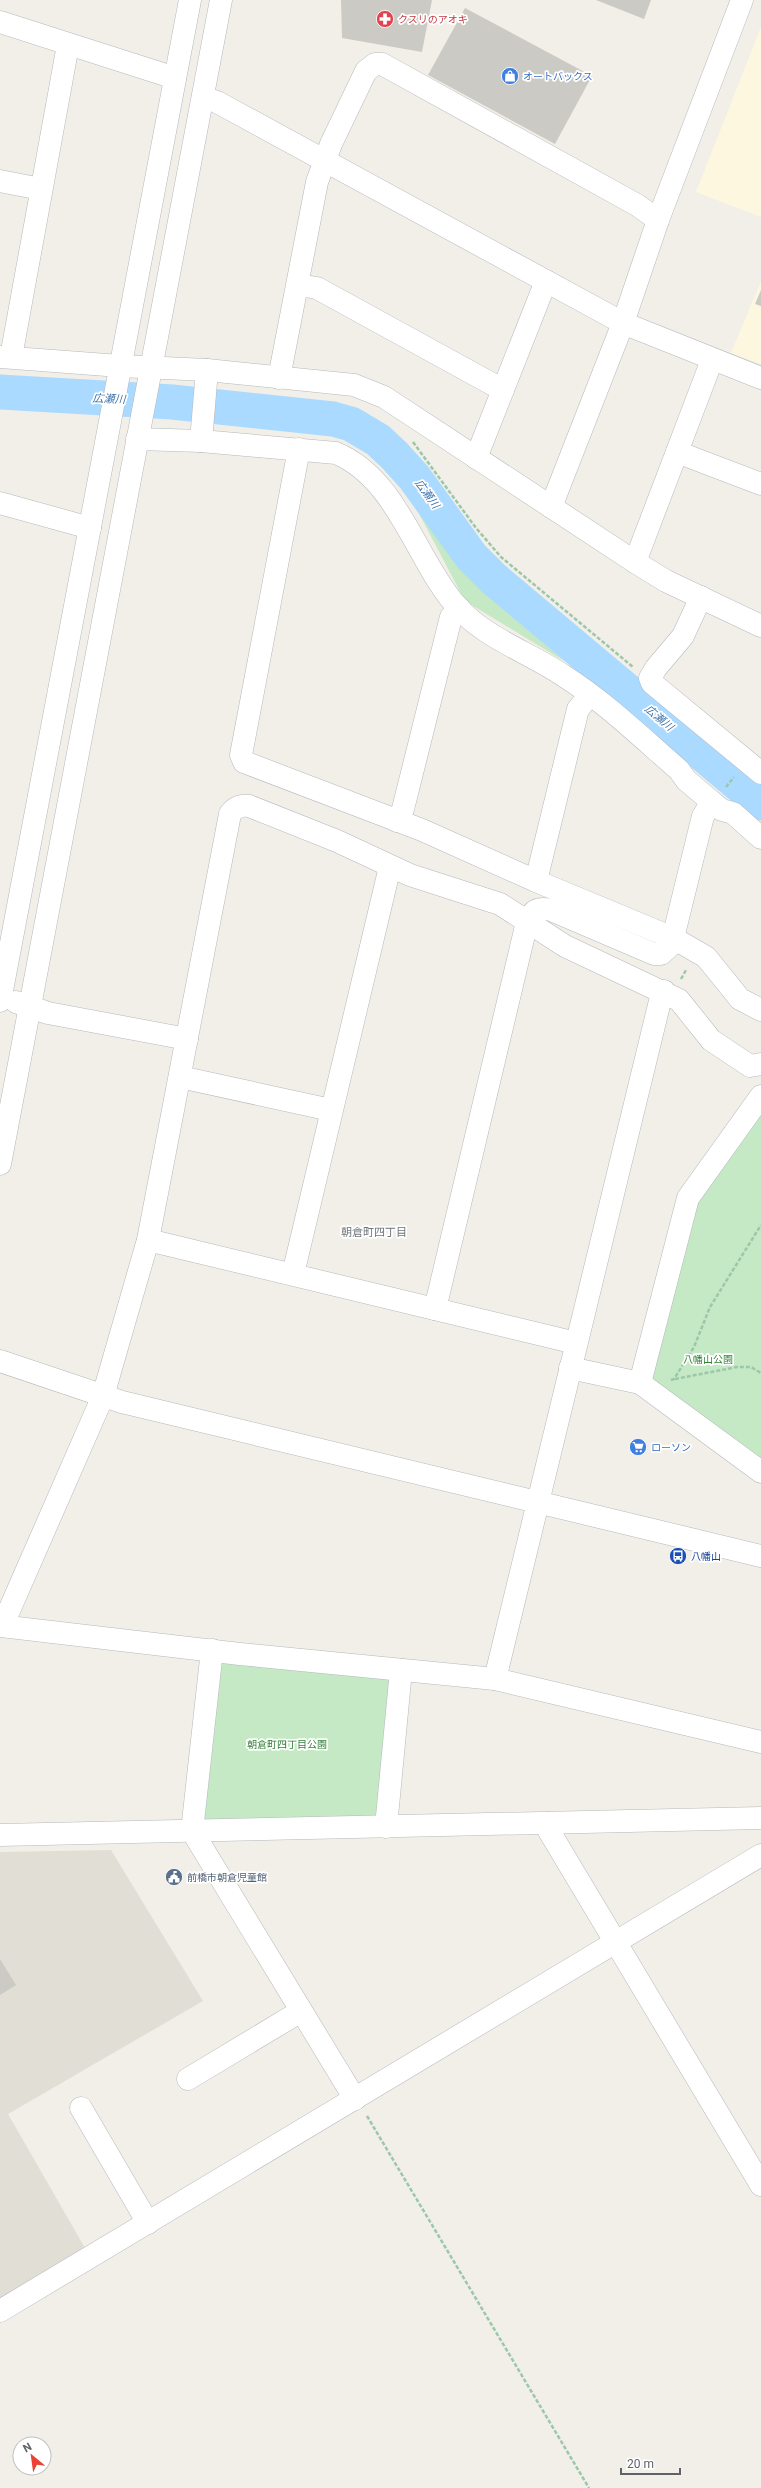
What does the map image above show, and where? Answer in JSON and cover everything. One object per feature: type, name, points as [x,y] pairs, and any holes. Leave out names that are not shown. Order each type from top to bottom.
[{"type":"street","points":[[187,1039],[30,1008],[0,998],[190,0]]},
{"type":"street","points":[[0,1164],[221,0]]},
{"type":"street","points":[[551,507],[623,323],[658,220],[742,0]]},
{"type":"street","points":[[0,22],[175,78]]},
{"type":"street","points":[[68,45],[41,189],[6,357],[149,375],[206,380],[280,378],[354,385],[369,390],[635,562],[701,598],[761,626]]},
{"type":"street","points":[[280,378],[317,182],[366,71],[375,64],[382,64],[637,205],[658,220]]},
{"type":"street","points":[[203,97],[217,102],[623,323],[712,360],[761,378]]},
{"type":"street","points":[[0,181],[41,189]]},
{"type":"street","points":[[476,458],[546,281]]},
{"type":"street","points":[[298,285],[317,288],[503,390]]},
{"type":"street","points":[[635,562],[712,360]]},
{"type":"street","points":[[201,435],[206,380]]},
{"type":"street","points":[[139,431],[201,435],[336,453],[366,472],[379,485],[442,588],[460,609],[490,635],[545,664],[590,695],[679,770],[686,780],[717,797],[722,810],[733,813],[761,838]]},
{"type":"street","points":[[299,449],[241,755],[244,762],[250,766],[397,821],[673,938],[706,957],[740,999],[750,1006],[761,1010]]},
{"type":"street","points":[[677,452],[761,484]]},
{"type":"street","points":[[0,503],[90,528]]},
{"type":"street","points":[[701,598],[683,636],[656,668],[650,678],[682,708],[761,773]]},
{"type":"street","points":[[397,821],[403,809],[451,617],[460,609]]},
{"type":"street","points":[[536,881],[578,709],[590,695]]},
{"type":"street","points":[[435,1309],[527,922],[532,913],[542,908],[654,954],[661,954],[665,951],[673,938],[703,816],[717,797]]},
{"type":"street","points":[[761,1064],[750,1066],[715,1043],[679,1000],[671,987],[565,946],[492,901],[410,875],[337,841],[249,806],[243,806],[233,810],[230,814],[148,1240],[103,1396],[2,1626],[212,1650],[495,1679],[761,1742]]},
{"type":"street","points":[[293,1274],[331,1110],[391,867]]},
{"type":"street","points":[[495,1679],[539,1504],[576,1343],[660,1001],[671,987]]},
{"type":"street","points":[[180,1077],[331,1110]]},
{"type":"street","points":[[640,1383],[688,1198],[761,1096]]},
{"type":"street","points":[[148,1240],[576,1343]]},
{"type":"street","points":[[0,1361],[103,1396],[539,1504],[761,1556]]},
{"type":"street","points":[[570,1368],[640,1383],[761,1472]]},
{"type":"street","points":[[212,1650],[192,1831],[355,2099]]},
{"type":"street","points":[[386,1827],[401,1670]]},
{"type":"street","points":[[0,1835],[761,1818]]},
{"type":"street","points":[[549,1823],[549,1831],[761,2186]]},
{"type":"street","points":[[0,2311],[761,1855]]},
{"type":"street","points":[[188,2079],[301,2011]]},
{"type":"street","points":[[82,2108],[148,2223]]},
{"type":"path","points":[[408,436],[476,528],[501,557],[642,675],[650,678]]},
{"type":"path","points":[[717,797],[740,771]]},
{"type":"path","points":[[671,987],[690,963]]},
{"type":"path","points":[[674,1379],[694,1347],[710,1307],[761,1224]]},
{"type":"path","points":[[640,1383],[674,1379],[737,1367],[751,1367],[761,1373]]},
{"type":"path","points":[[355,2099],[589,2488]]},
{"type":"shaded area","points":[[761,27],[761,217],[696,192]]},
{"type":"shaded area","points":[[761,281],[761,364],[731,353]]},
{"type":"shaded area","points":[[111,1850],[203,2001],[8,2114],[85,2248],[0,2300],[0,1852]]},
{"type":"green space","points":[[414,504],[490,592],[564,661],[465,601]]},
{"type":"green space","name":"八幡山公園","points":[[761,1109],[761,1467],[651,1385],[695,1201]]},
{"type":"green space","name":"朝倉町四丁目公園","points":[[216,1655],[393,1677],[379,1821],[199,1823]]},
{"type":"building","name":"クスリのアオキ","points":[[341,0],[432,0],[422,52],[342,38]]},
{"type":"building","points":[[596,0],[651,0],[644,19]]},
{"type":"building","name":"オートバックス","points":[[465,8],[592,76],[555,144],[428,75]]},
{"type":"building","points":[[761,290],[761,306],[755,304]]},
{"type":"building","points":[[0,1959],[16,1985],[0,1995]]},
{"type":"waterway","name":"広瀬川","points":[[0,392],[172,402],[333,419],[351,424],[378,440],[394,455],[414,477],[471,556],[494,579],[761,803]]},
{"type":"place","name":"クスリのアオキ","points":[[385,19]]},
{"type":"place","name":"オートバックス","points":[[510,76]]},
{"type":"place","name":"ローソン","points":[[638,1447]]},
{"type":"place","name":"八幡山","points":[[678,1556]]},
{"type":"place","name":"前橋市朝倉児童館","points":[[174,1877]]},
{"type":"district","name":"朝倉町四丁目","points":[[374,1232]]}]
